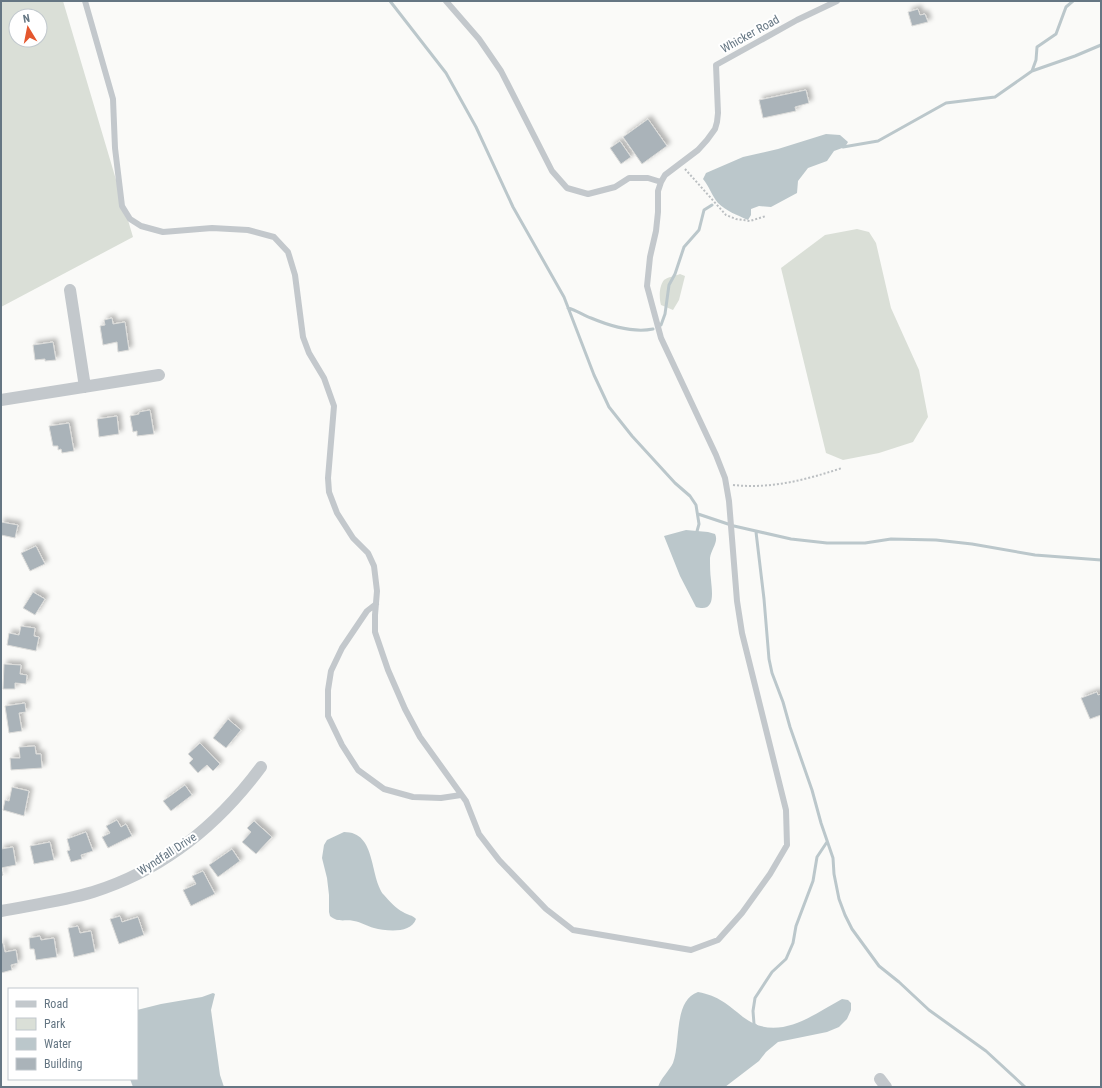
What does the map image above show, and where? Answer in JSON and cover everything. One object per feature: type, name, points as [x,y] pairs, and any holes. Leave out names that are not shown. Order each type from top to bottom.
[{"type":"street","points":[[70,290],[85,387]]},
{"type":"street","points":[[1,400],[159,375]]},
{"type":"street","name":"Wyndfall Drive","points":[[1,911],[93,892],[114,885],[147,869],[163,860],[200,833],[228,807],[261,767]]},
{"type":"lane","points":[[85,1],[113,99],[115,148],[122,206],[130,219],[141,226],[163,232],[212,228],[248,230],[274,237],[288,252],[295,275],[303,337],[309,353],[324,378],[334,406],[328,478],[329,492],[337,513],[353,538],[368,554],[374,566],[377,591],[375,632],[388,670],[405,709],[420,737],[466,801],[480,834],[499,860],[546,909],[573,930],[691,950],[718,940],[742,913],[770,874],[788,845],[786,810],[742,633],[737,601],[732,533],[726,485],[716,455],[661,338],[647,286],[650,257],[656,231],[658,191],[665,174],[682,163]]},
{"type":"lane","points":[[446,1],[479,39],[501,71],[552,171],[567,188],[588,194],[615,187],[629,178],[648,178],[662,182]]},
{"type":"lane","name":"Whicker Road","points":[[682,163],[698,150],[715,128],[718,112],[716,65],[797,20],[838,1]]},
{"type":"lane","points":[[376,604],[367,611],[342,648],[331,671],[328,690],[328,716],[342,745],[358,770],[384,789],[412,797],[441,798],[462,795]]},
{"type":"path","points":[[682,163],[686,170],[726,215],[736,219],[750,221],[766,216]]},
{"type":"path","points":[[726,485],[754,487],[783,484],[814,477],[842,468]]},
{"type":"green space","points":[[1,1],[63,1],[133,237],[1,307]]},
{"type":"green space","points":[[857,229],[869,232],[876,243],[891,308],[919,370],[928,417],[913,442],[879,453],[843,460],[826,453],[781,268],[825,235]]},
{"type":"green space","points":[[680,274],[685,276],[679,300],[673,310],[661,305],[660,289],[664,280]]},
{"type":"water","points":[[826,134],[840,135],[848,142],[845,147],[834,151],[827,161],[808,168],[798,181],[797,193],[771,207],[759,206],[751,209],[751,215],[748,220],[728,211],[721,206],[703,179],[706,173],[743,157],[778,149]]},
{"type":"water","points":[[686,530],[708,532],[715,534],[716,537],[710,558],[712,595],[710,604],[707,607],[696,607],[680,576],[664,536]]},
{"type":"water","points":[[344,832],[355,834],[362,839],[371,856],[379,887],[384,895],[398,909],[416,919],[409,927],[398,930],[385,930],[350,920],[338,920],[330,916],[327,878],[322,858],[324,845],[327,840]]},
{"type":"water","points":[[698,992],[717,998],[743,1017],[768,1028],[794,1024],[818,1013],[842,999],[848,1000],[851,1003],[851,1010],[847,1019],[839,1027],[827,1032],[778,1042],[766,1052],[759,1061],[725,1087],[658,1087],[673,1063],[681,1013],[690,997]]},
{"type":"water","points":[[213,993],[215,994],[211,1010],[220,1075],[224,1087],[133,1087],[130,1080],[138,1080],[138,1010],[202,997]]},
{"type":"building","points":[[918,9],[920,15],[925,14],[928,22],[912,26],[908,12]]},
{"type":"building","points":[[806,90],[809,103],[795,107],[796,111],[763,118],[759,100]]},
{"type":"building","points":[[648,119],[667,146],[642,164],[623,137]]},
{"type":"building","points":[[620,141],[631,157],[621,164],[610,148]]},
{"type":"building","points":[[112,318],[113,324],[125,322],[129,350],[118,352],[117,342],[103,345],[100,326],[105,325],[104,320]]},
{"type":"building","points":[[53,342],[56,360],[35,360],[33,345]]},
{"type":"building","points":[[150,410],[154,434],[137,436],[137,431],[133,432],[130,416],[139,414],[139,412]]},
{"type":"building","points":[[117,416],[119,434],[99,437],[97,419]]},
{"type":"building","points":[[69,423],[74,451],[62,453],[61,449],[58,450],[58,446],[53,446],[49,426]]},
{"type":"building","points":[[1,522],[18,525],[15,538],[1,535]]},
{"type":"building","points":[[36,546],[45,564],[30,571],[21,553]]},
{"type":"building","points":[[33,592],[45,599],[35,615],[23,608]]},
{"type":"building","points":[[21,626],[35,628],[34,636],[39,637],[36,651],[7,645],[9,633],[19,635]]},
{"type":"building","points":[[4,664],[21,665],[20,674],[27,675],[26,684],[15,683],[15,689],[3,689]]},
{"type":"building","points":[[1097,692],[1098,695],[1101,694],[1101,715],[1090,719],[1081,698]]},
{"type":"building","points":[[25,703],[26,712],[19,713],[22,731],[9,733],[5,706]]},
{"type":"building","points":[[228,719],[241,730],[226,748],[213,738]]},
{"type":"building","points":[[200,743],[220,764],[213,771],[207,765],[198,773],[189,763],[193,759],[188,754]]},
{"type":"building","points":[[35,746],[36,754],[41,754],[42,768],[11,770],[10,758],[20,758],[19,747]]},
{"type":"building","points":[[185,785],[192,795],[171,811],[163,801]]},
{"type":"building","points":[[12,787],[29,791],[24,816],[3,810],[5,800],[9,801]]},
{"type":"building","points":[[117,820],[121,827],[126,824],[132,836],[108,848],[102,837],[110,833],[106,826]]},
{"type":"building","points":[[254,821],[272,837],[256,854],[242,842],[251,832],[247,828]]},
{"type":"building","points":[[86,832],[93,851],[81,855],[82,859],[71,862],[67,851],[70,850],[67,839]]},
{"type":"building","points":[[50,842],[54,860],[34,864],[30,846]]},
{"type":"building","points":[[13,847],[16,865],[1,868],[1,849]]},
{"type":"building","points":[[232,849],[240,861],[218,877],[209,865]]},
{"type":"building","points":[[203,871],[215,894],[191,906],[183,890],[196,884],[192,876]]},
{"type":"building","points":[[120,916],[122,922],[138,917],[144,935],[119,944],[110,919]]},
{"type":"building","points":[[78,926],[80,933],[91,931],[95,952],[74,957],[68,928]]},
{"type":"building","points":[[40,936],[41,940],[54,938],[57,957],[36,960],[34,949],[30,949],[29,938]]},
{"type":"building","points":[[1,943],[3,943],[5,952],[16,950],[18,963],[11,965],[12,970],[1,973]]},
{"type":"waterway","points":[[390,1],[446,73],[476,127],[513,207],[564,297],[594,375],[609,407],[632,436],[675,483],[690,496],[696,505],[699,524],[696,535]]},
{"type":"waterway","points":[[843,147],[878,141],[946,103],[995,97],[1032,71],[1036,60],[1037,47],[1056,34],[1066,7],[1073,1]]},
{"type":"waterway","points":[[1032,71],[1101,45]]},
{"type":"waterway","points":[[661,325],[665,314],[669,285],[675,274],[684,247],[699,230],[704,210],[712,205]]},
{"type":"waterway","points":[[568,308],[614,326],[638,330],[653,329]]},
{"type":"waterway","points":[[698,514],[728,524]]},
{"type":"waterway","points":[[734,526],[791,539],[827,543],[865,543],[891,539],[936,540],[972,544],[1035,555],[1101,560]]},
{"type":"waterway","points":[[756,532],[769,659],[772,673],[783,702],[833,858],[834,874],[839,899],[845,915],[852,929],[879,966],[899,982],[929,1010],[986,1051],[1025,1087]]},
{"type":"waterway","points":[[756,1026],[754,1024],[753,1011],[755,998],[772,972],[786,959],[793,943],[796,926],[813,881],[817,857],[827,842]]}]
